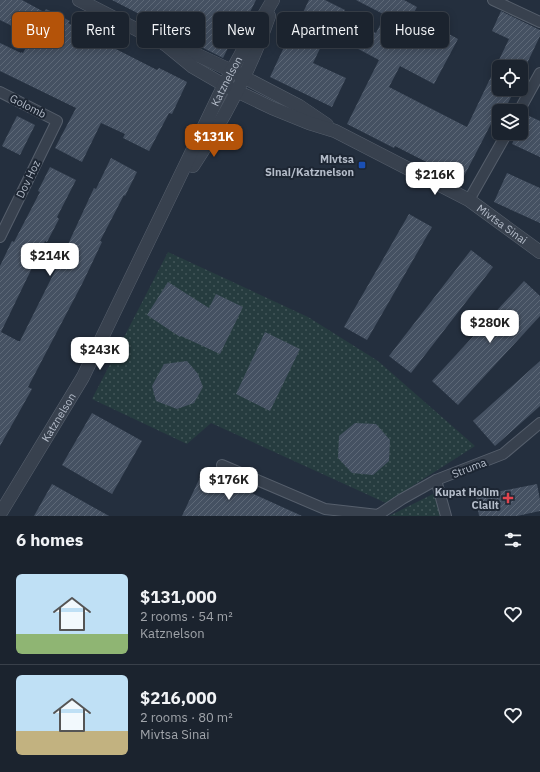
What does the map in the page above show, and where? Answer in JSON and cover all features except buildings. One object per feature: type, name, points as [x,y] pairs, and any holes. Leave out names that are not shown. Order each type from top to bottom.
[{"type":"street","points":[[79,0],[137,30]]},
{"type":"street","name":"Katznelson","points":[[0,514],[83,377],[224,85],[274,0]]},
{"type":"street","name":"Katznelson","points":[[165,209],[203,152],[237,91],[258,48],[274,0]]},
{"type":"street","points":[[493,0],[540,22]]},
{"type":"street","name":"Mivtsa Sinai","points":[[170,48],[192,66],[224,85],[272,108],[309,123],[335,131],[469,200],[540,252]]},
{"type":"street","name":"Mivtsa Sinai","points":[[179,48],[189,51],[232,71],[299,106],[317,117],[335,131]]},
{"type":"street","points":[[525,104],[536,90],[540,73]]},
{"type":"street","name":"Golomb","points":[[0,92],[57,121]]},
{"type":"street","name":"Dov Hoz","points":[[0,237],[57,121]]},
{"type":"street","points":[[469,200],[503,140]]},
{"type":"street","name":"Struma","points":[[222,465],[323,512],[378,515],[402,499],[436,480],[503,454],[540,423]]},
{"type":"street","points":[[436,480],[446,516]]},
{"type":"green space","points":[[168,252],[308,317],[378,361],[475,446],[386,503],[211,423],[187,444],[92,399]]},
{"type":"green space","points":[[435,493],[441,516],[389,516]]},
{"type":"place","name":"Mivtsa Sinai/Katznelson","points":[[362,165]]},
{"type":"place","name":"Kupat Holim Clalit","points":[[508,498]]}]
